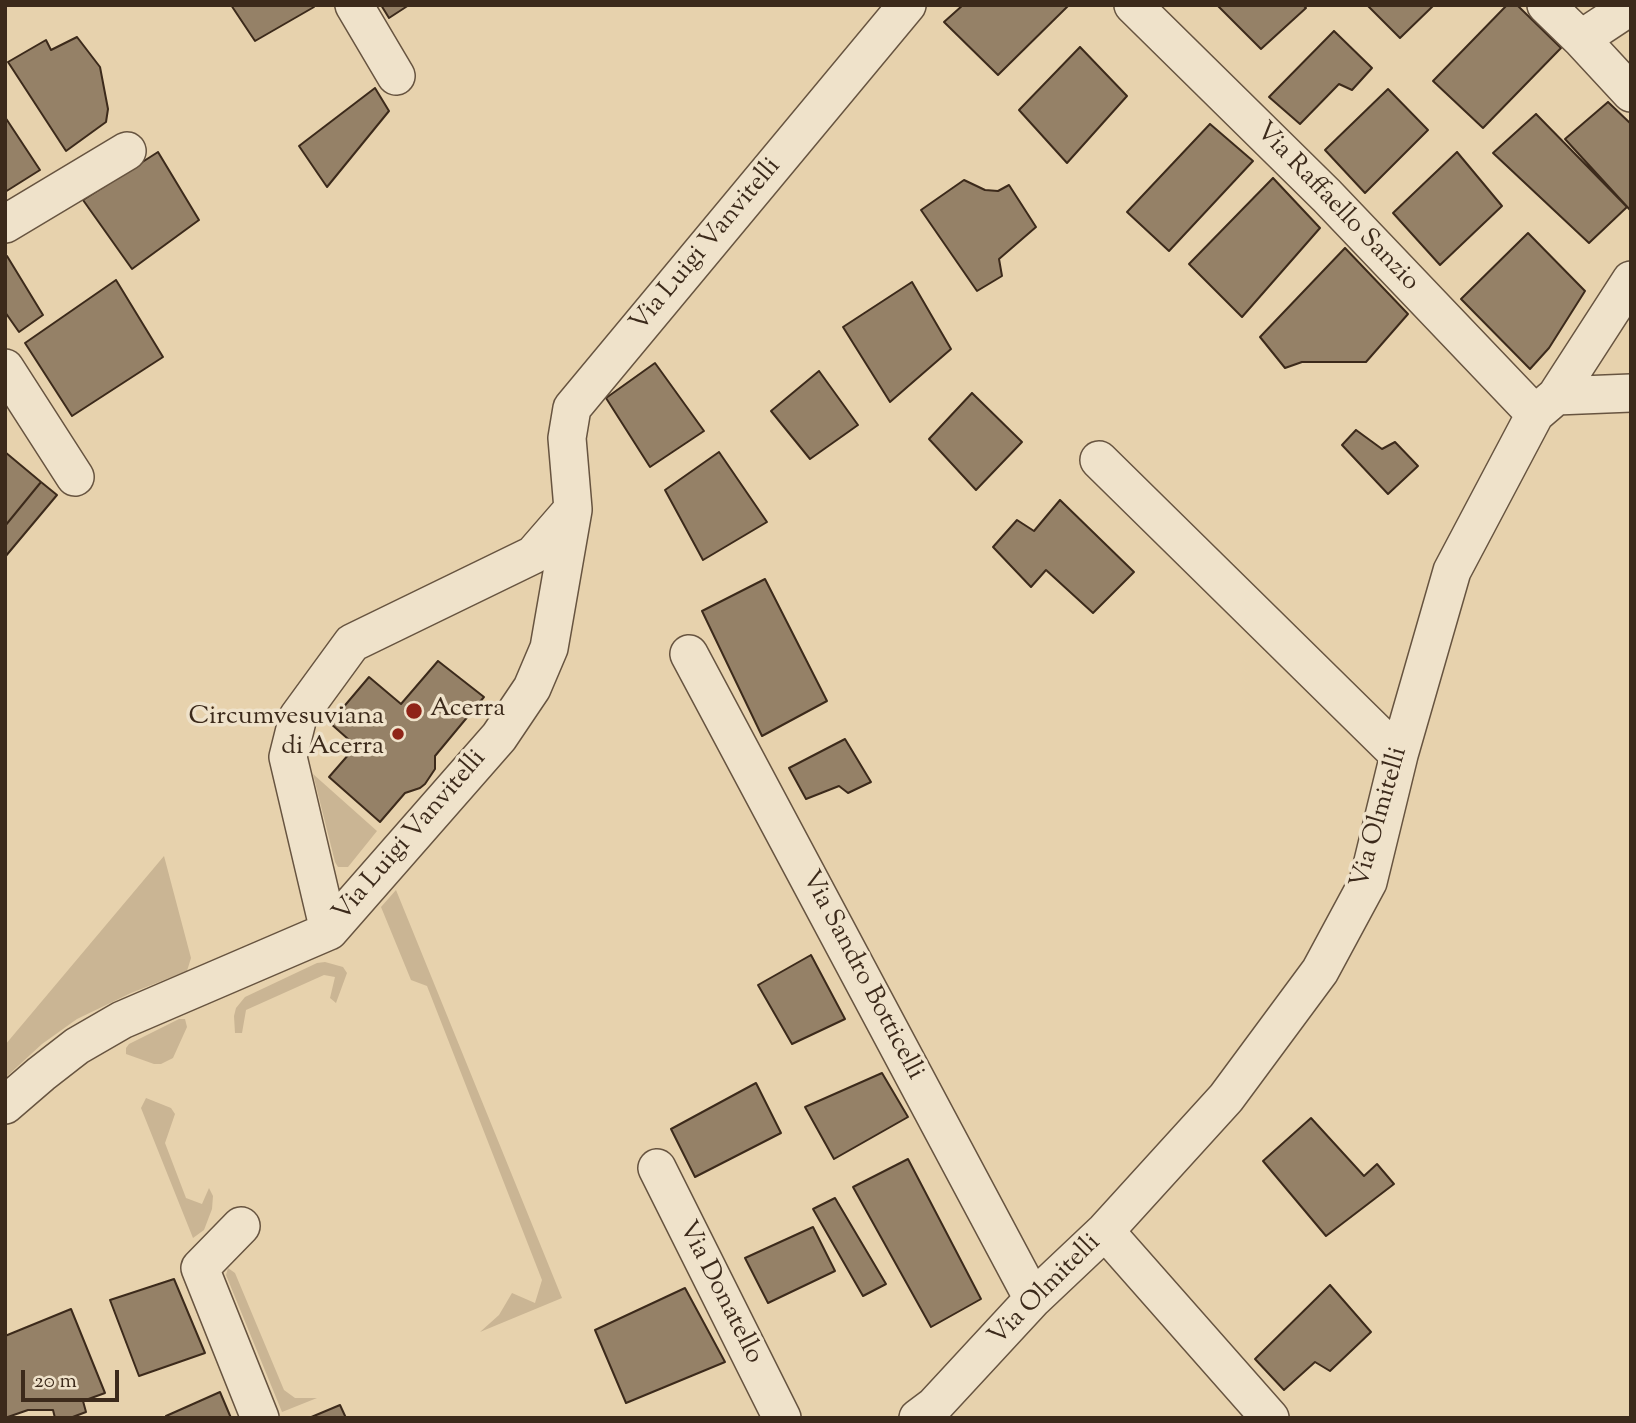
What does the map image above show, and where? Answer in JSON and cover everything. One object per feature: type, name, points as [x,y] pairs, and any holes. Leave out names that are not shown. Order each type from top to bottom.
[{"type":"street","points":[[354,5],[396,76]]},
{"type":"street","name":"Via Luigi Vanvitelli","points":[[5,1105],[77,1046],[122,1020],[329,931],[499,737],[532,688],[549,648],[573,509],[567,438],[572,408],[907,5]]},
{"type":"street","name":"Via Raffaello Sanzio","points":[[1133,5],[1545,405]]},
{"type":"street","points":[[1546,5],[1631,93]]},
{"type":"street","points":[[1581,39],[1631,6]]},
{"type":"street","points":[[5,224],[127,151]]},
{"type":"street","name":"Via Olmitelli","points":[[918,1418],[934,1406],[1033,1299],[1105,1231],[1226,1098],[1320,971],[1368,882],[1399,755],[1452,571],[1545,405],[1631,280]]},
{"type":"street","points":[[5,368],[75,477]]},
{"type":"street","points":[[1545,405],[1631,394]]},
{"type":"street","points":[[1099,460],[1399,755]]},
{"type":"street","name":"Via Luigi Vanvitelli","points":[[329,931],[288,757],[298,717],[352,643],[533,555],[573,509]]},
{"type":"street","name":"Via Sandro Botticelli","points":[[689,654],[1033,1299]]},
{"type":"street","name":"Via Donatello","points":[[657,1168],[782,1418]]},
{"type":"street","points":[[241,1226],[200,1268],[260,1418]]},
{"type":"street","points":[[1105,1231],[1270,1418]]},
{"type":"shaded area","points":[[313,774],[377,831],[348,867],[338,867],[335,862]]},
{"type":"shaded area","points":[[164,856],[191,958],[187,971],[131,993],[77,1019],[42,1044],[5,1078],[5,1045]]},
{"type":"shaded area","points":[[396,890],[562,1298],[480,1332],[499,1315],[512,1293],[535,1303],[542,1280],[427,986],[411,980],[381,907]]},
{"type":"shaded area","points":[[325,962],[343,967],[347,973],[336,1003],[330,998],[335,977],[324,975],[246,1010],[242,1033],[235,1033],[236,1008],[245,997],[317,963]]},
{"type":"shaded area","points":[[179,1019],[185,1019],[187,1027],[173,1058],[161,1064],[154,1064],[126,1054],[129,1044]]},
{"type":"shaded area","points":[[146,1098],[171,1108],[175,1114],[165,1143],[186,1198],[202,1204],[209,1188],[213,1196],[212,1209],[204,1230],[193,1238],[141,1108]]},
{"type":"shaded area","points":[[228,1268],[235,1273],[284,1390],[295,1398],[317,1398],[282,1412],[226,1275]]},
{"type":"building","points":[[231,5],[313,5],[314,7],[255,41]]},
{"type":"building","points":[[381,5],[409,5],[389,18]]},
{"type":"building","points":[[963,5],[1069,5],[998,75],[944,22]]},
{"type":"building","points":[[1217,5],[1303,5],[1306,8],[1261,49]]},
{"type":"building","points":[[1367,5],[1434,5],[1400,38]]},
{"type":"building","points":[[1507,5],[1517,5],[1561,48],[1483,128],[1433,81]]},
{"type":"building","points":[[1334,31],[1372,68],[1352,90],[1339,84],[1300,124],[1269,97]]},
{"type":"building","points":[[77,37],[100,67],[108,109],[106,122],[66,151],[8,62],[46,40],[51,50]]},
{"type":"building","points":[[1080,47],[1127,96],[1067,163],[1019,110]]},
{"type":"building","points":[[375,88],[389,111],[327,187],[299,146]]},
{"type":"building","points":[[1388,89],[1428,130],[1365,193],[1325,150]]},
{"type":"building","points":[[1608,102],[1631,124],[1631,211],[1565,139]]},
{"type":"building","points":[[1536,114],[1627,207],[1589,243],[1493,153]]},
{"type":"building","points":[[5,117],[40,170],[5,192]]},
{"type":"building","points":[[1210,124],[1253,161],[1169,251],[1127,212]]},
{"type":"building","points":[[158,152],[199,220],[132,269],[83,200]]},
{"type":"building","points":[[1457,152],[1502,206],[1440,265],[1393,213]]},
{"type":"building","points":[[1273,178],[1320,228],[1242,317],[1189,264]]},
{"type":"building","points":[[964,180],[985,190],[998,191],[1009,185],[1036,227],[999,259],[1002,276],[977,291],[921,210]]},
{"type":"building","points":[[1528,233],[1585,291],[1549,348],[1530,369],[1461,299]]},
{"type":"building","points":[[1345,248],[1408,314],[1366,362],[1302,362],[1285,368],[1260,337]]},
{"type":"building","points":[[7,256],[43,315],[19,332],[5,312]]},
{"type":"building","points":[[116,280],[163,357],[72,416],[25,343]]},
{"type":"building","points":[[912,282],[951,349],[890,402],[843,327]]},
{"type":"building","points":[[655,363],[704,431],[650,467],[606,398]]},
{"type":"building","points":[[819,371],[858,425],[810,459],[771,411]]},
{"type":"building","points":[[972,393],[1022,442],[976,490],[929,439]]},
{"type":"building","points":[[1356,430],[1382,449],[1395,442],[1418,466],[1388,494],[1342,445]]},
{"type":"building","points":[[5,452],[41,482],[5,526]]},
{"type":"building","points":[[719,452],[767,522],[703,560],[665,490]]},
{"type":"building","points":[[41,482],[57,495],[5,557],[5,526]]},
{"type":"building","points":[[1060,500],[1134,572],[1093,613],[1046,570],[1031,587],[993,547],[1017,520],[1034,531]]},
{"type":"building","points":[[765,579],[827,701],[762,736],[702,611]]},
{"type":"building","name":"Circumvesuviana di Acerra","points":[[438,661],[484,697],[435,756],[435,769],[425,784],[405,793],[380,822],[329,777],[356,746],[330,723],[369,677],[401,704]]},
{"type":"building","points":[[845,739],[871,782],[848,793],[839,786],[806,799],[789,768]]},
{"type":"building","points":[[811,955],[845,1019],[792,1044],[758,985]]},
{"type":"building","points":[[882,1073],[908,1117],[834,1159],[805,1107]]},
{"type":"building","points":[[756,1083],[781,1133],[695,1177],[671,1129]]},
{"type":"building","points":[[1311,1118],[1364,1176],[1377,1164],[1394,1184],[1326,1236],[1263,1161]]},
{"type":"building","points":[[908,1159],[981,1299],[931,1327],[853,1187]]},
{"type":"building","points":[[835,1198],[886,1284],[863,1296],[813,1209]]},
{"type":"building","points":[[813,1227],[835,1271],[768,1303],[745,1258]]},
{"type":"building","points":[[174,1279],[205,1353],[139,1376],[110,1300]]},
{"type":"building","points":[[1330,1285],[1371,1332],[1330,1371],[1315,1362],[1284,1390],[1255,1359]]},
{"type":"building","points":[[685,1288],[725,1362],[626,1403],[595,1330]]},
{"type":"building","points":[[71,1309],[105,1393],[83,1401],[86,1412],[70,1418],[55,1418],[53,1410],[28,1410],[5,1418],[5,1336]]},
{"type":"building","points":[[220,1392],[231,1418],[166,1416]]},
{"type":"building","points":[[340,1405],[346,1418],[309,1418]]},
{"type":"place","name":"Acerra","points":[[414,711]]},
{"type":"place","name":"Circumvesuviana di Acerra","points":[[398,734]]}]
